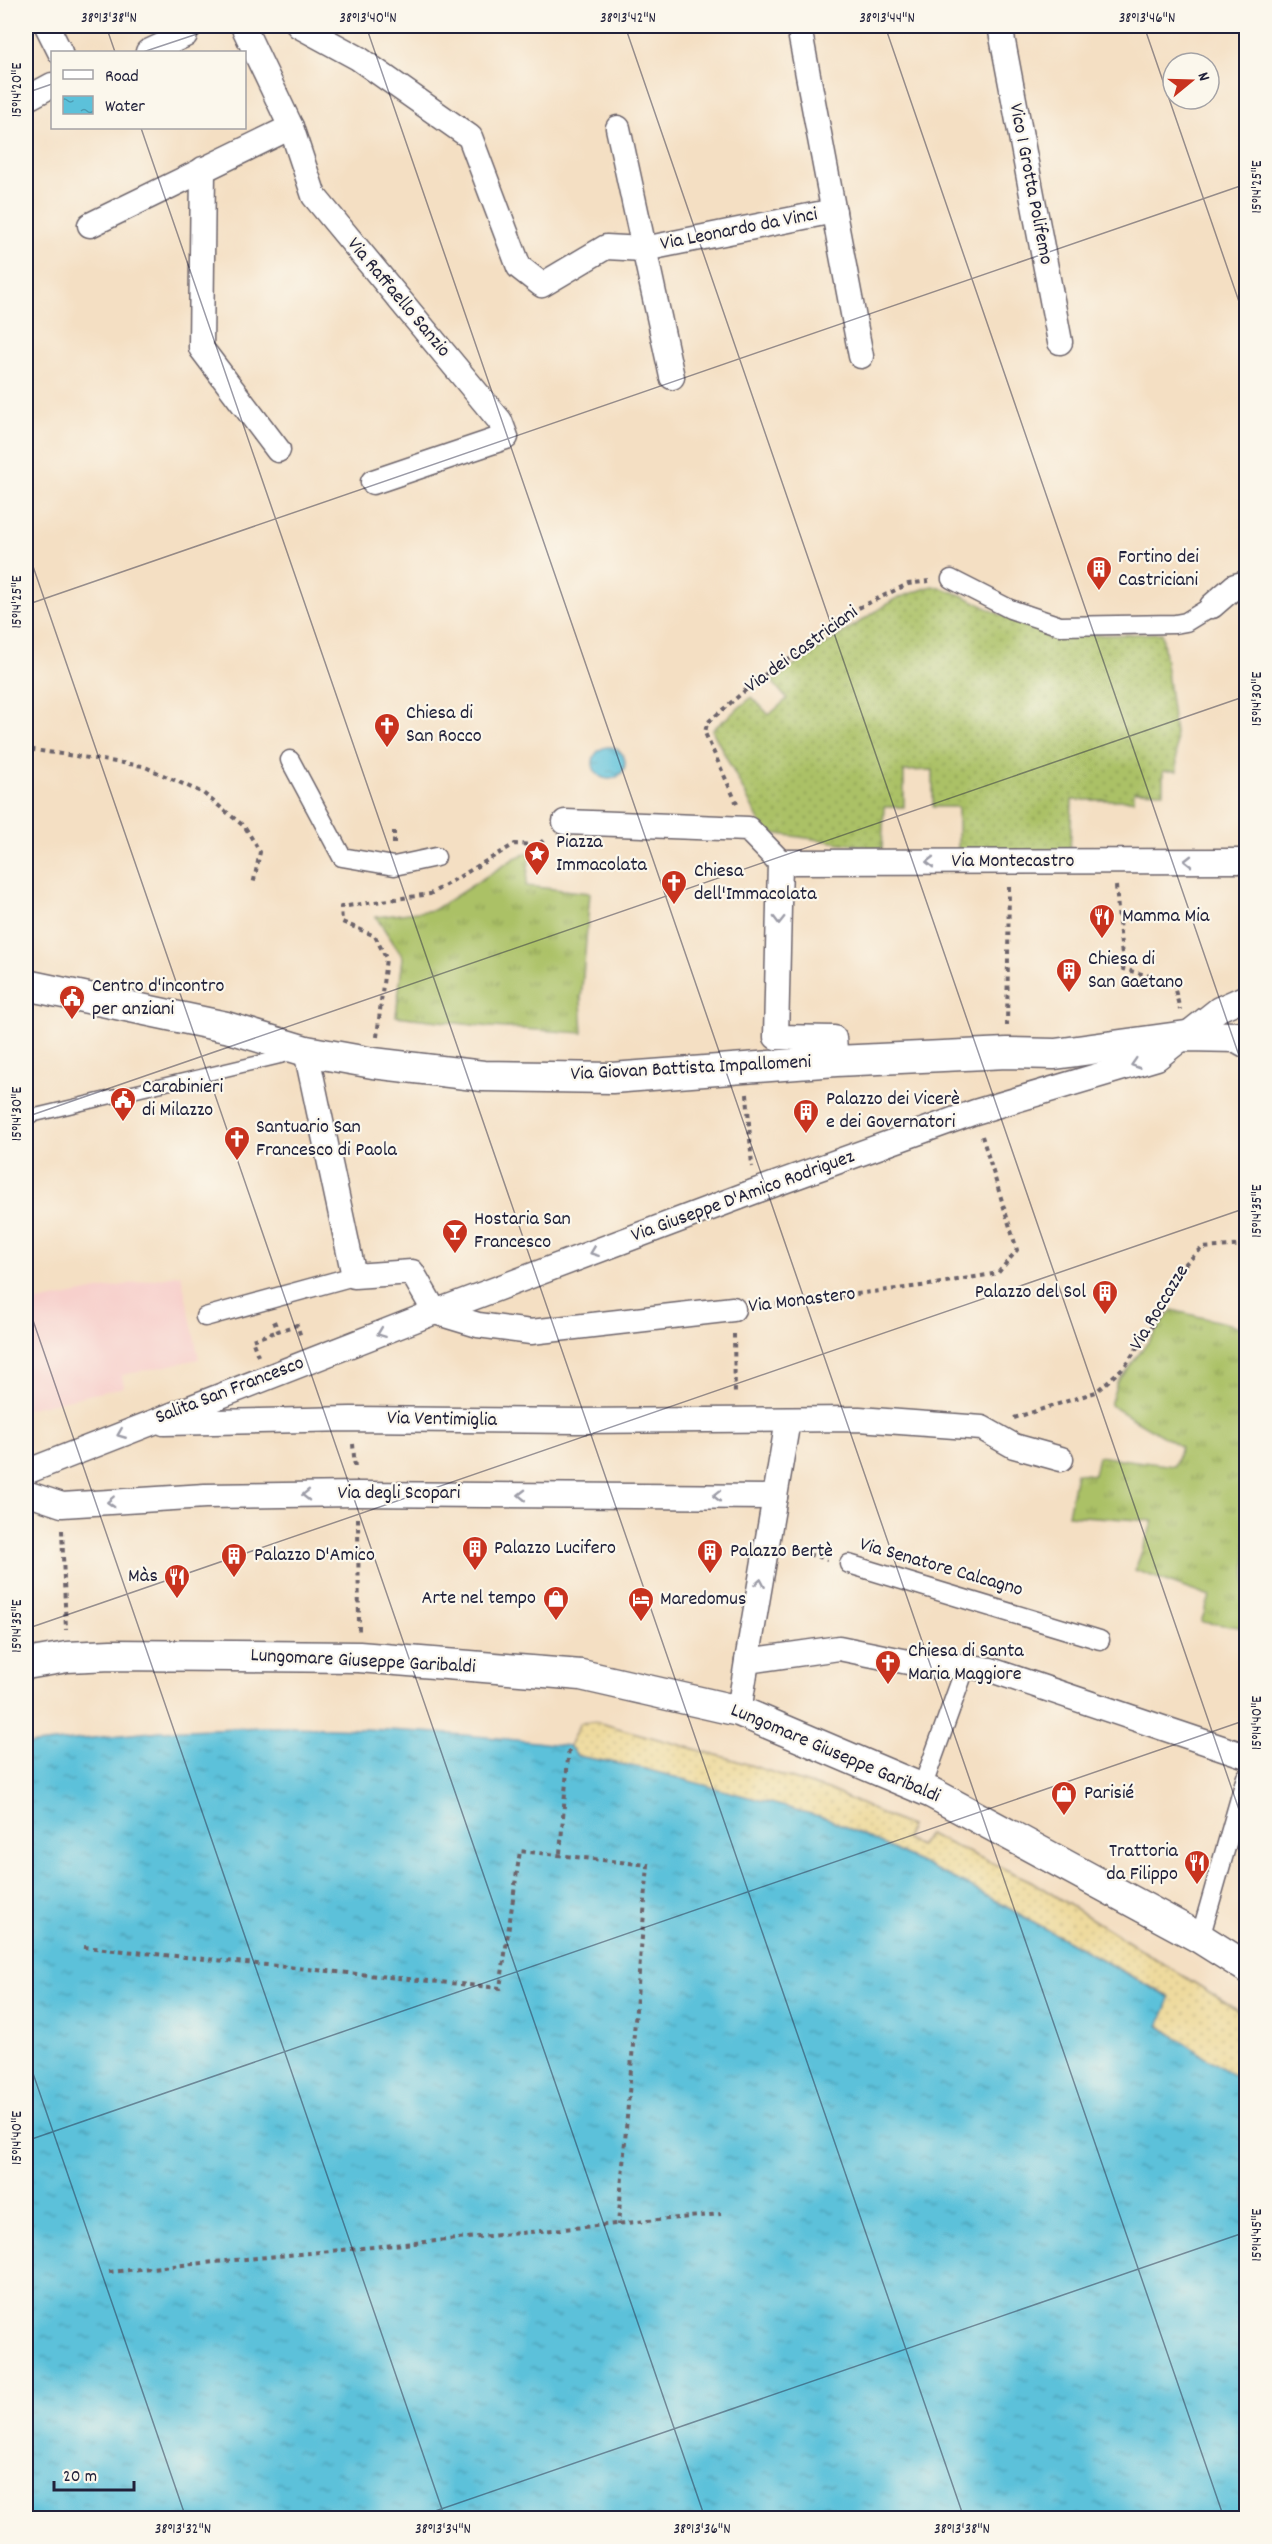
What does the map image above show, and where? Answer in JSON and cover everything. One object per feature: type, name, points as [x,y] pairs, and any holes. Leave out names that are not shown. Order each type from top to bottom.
[{"type":"street","points":[[47,26],[60,51]]},
{"type":"street","name":"Via Raffaello Sanzio","points":[[243,26],[291,127],[314,196],[500,421],[506,437],[373,482]]},
{"type":"street","name":"Via Leonardo da Vinci","points":[[299,26],[358,58],[470,137],[519,267],[542,285],[606,247],[644,249],[834,211]]},
{"type":"street","name":"Vico 1 Grotta Polifemo","points":[[1000,26],[1060,342]]},
{"type":"street","points":[[150,51],[185,35]]},
{"type":"street","name":"Via Leonardo da Vinci","points":[[801,38],[861,356]]},
{"type":"street","points":[[28,98],[51,86]]},
{"type":"street","points":[[90,225],[291,127]]},
{"type":"street","name":"Via Leonardo da Vinci","points":[[618,128],[672,376]]},
{"type":"street","points":[[203,168],[201,348],[278,450]]},
{"type":"street","points":[[951,579],[1010,609],[1060,626],[1186,622],[1212,606],[1234,586],[1246,583]]},
{"type":"street","points":[[290,760],[342,857],[394,866],[436,856]]},
{"type":"street","points":[[565,822],[748,829],[780,862],[776,1036],[834,1038],[836,1061]]},
{"type":"street","name":"Via Montecastro","points":[[780,862],[1246,861]]},
{"type":"street","name":"Via Giovan Battista Impallomeni","points":[[26,985],[226,1027],[306,1051],[374,1063],[483,1076],[612,1078],[745,1066],[836,1061],[1006,1053],[1055,1054],[1186,1036],[1237,1037],[1246,1042]]},
{"type":"street","name":"Via Giuseppe D'Amico Rodriguez","points":[[435,1312],[753,1192],[975,1112],[1157,1058],[1219,1009],[1246,997]]},
{"type":"street","points":[[306,1051],[354,1276]]},
{"type":"street","points":[[206,1317],[354,1276],[412,1272],[435,1312]]},
{"type":"street","name":"Via Monastero","points":[[435,1312],[478,1325],[531,1332],[734,1309]]},
{"type":"street","name":"Salita San Francesco","points":[[26,1472],[435,1312]]},
{"type":"street","name":"Via Ventimiglia","points":[[149,1423],[351,1419],[577,1421],[736,1419]]},
{"type":"street","points":[[736,1419],[860,1419],[982,1428],[1014,1446],[1061,1458]]},
{"type":"street","points":[[739,1711],[787,1426]]},
{"type":"street","name":"Via degli Scopari","points":[[26,1493],[62,1505],[205,1496],[358,1494],[775,1497]]},
{"type":"street","name":"Via Senatore Calcagno","points":[[849,1564],[1100,1640]]},
{"type":"street","points":[[747,1661],[838,1648],[928,1666],[966,1666],[990,1670],[1246,1756]]},
{"type":"street","name":"Lungomare Giuseppe Garibaldi","points":[[26,1664],[67,1658],[154,1654],[359,1658],[581,1675],[739,1711],[922,1788],[1200,1938],[1246,1967]]},
{"type":"street","points":[[922,1788],[962,1677]]},
{"type":"street","points":[[1200,1938],[1246,1777]]},
{"type":"lane","points":[[27,1117],[306,1051]]},
{"type":"path","name":"Via dei Castriciani","points":[[748,829],[705,733],[707,723],[761,677],[799,653],[848,613],[908,584],[951,579]]},
{"type":"path","points":[[26,754],[27,749],[143,766],[203,793],[245,827],[260,852],[253,885]]},
{"type":"path","points":[[374,1063],[386,958],[375,936],[342,922],[341,907],[430,894],[515,844],[538,845],[565,822]]},
{"type":"path","points":[[1113,861],[1123,969],[1173,982],[1186,1036]]},
{"type":"path","points":[[1006,1053],[1010,862]]},
{"type":"path","points":[[745,1066],[753,1192]]},
{"type":"path","name":"Via Monastero","points":[[734,1309],[929,1285],[998,1273],[1017,1250],[975,1112]]},
{"type":"path","name":"Via Roccazze","points":[[982,1428],[1096,1392],[1125,1366],[1153,1325],[1181,1268],[1202,1248],[1246,1245]]},
{"type":"path","points":[[267,1300],[278,1331]]},
{"type":"path","points":[[734,1309],[736,1419]]},
{"type":"path","points":[[265,1377],[252,1340],[297,1325],[309,1361]]},
{"type":"path","points":[[351,1419],[358,1494],[359,1658]]},
{"type":"path","points":[[62,1505],[67,1658]]},
{"type":"path","name":"Via Senatore Calcagno","points":[[767,1544],[849,1564]]},
{"type":"path","points":[[560,1853],[569,1746]]},
{"type":"path","points":[[84,1947],[500,1988],[520,1851],[560,1853],[648,1865],[618,2225]]},
{"type":"path","points":[[110,2272],[721,2214]]},
{"type":"shaded area","points":[[181,1274],[199,1359],[122,1375],[124,1387],[26,1409],[26,1304]]},
{"type":"green space","points":[[932,586],[945,589],[1013,620],[1041,630],[1093,635],[1162,633],[1176,741],[1177,771],[1163,771],[1163,792],[1134,791],[1134,800],[1072,800],[1070,853],[958,852],[958,807],[933,807],[933,770],[904,771],[904,807],[884,807],[882,849],[765,832],[712,730],[752,697],[769,715],[787,699],[771,680],[895,599]]},
{"type":"green space","points":[[530,852],[526,886],[590,893],[581,1000],[583,1033],[491,1027],[396,1016],[403,957],[376,917],[434,910],[515,858]]},
{"type":"green space","points":[[1172,1310],[1246,1328],[1246,1628],[1201,1622],[1210,1597],[1135,1570],[1153,1521],[1068,1515],[1076,1473],[1094,1475],[1098,1456],[1174,1466],[1181,1447],[1110,1405],[1117,1383]]},
{"type":"sand","points":[[596,1722],[731,1759],[834,1792],[909,1826],[906,1839],[919,1846],[928,1834],[1031,1881],[1246,2015],[1246,2084],[1159,2025],[1170,1997],[967,1885],[829,1819],[641,1768],[577,1756],[569,1746],[580,1723]]},
{"type":"water","points":[[609,747],[620,752],[625,763],[620,774],[609,779],[598,774],[593,763],[598,752]]},
{"type":"water","points":[[264,1727],[417,1732],[569,1746],[577,1756],[641,1768],[829,1819],[967,1885],[1170,1998],[1159,2026],[1246,2084],[1246,2518],[26,2518],[26,1745],[161,1731]]},
{"type":"place","name":"Fortino dei Castriciani","points":[[1099,592]]},
{"type":"place","name":"Chiesa di San Rocco","points":[[387,749]]},
{"type":"place","name":"Piazza Immacolata","points":[[537,877]]},
{"type":"place","name":"Chiesa dell'Immacolata","points":[[674,906]]},
{"type":"place","name":"Mamma Mia","points":[[1102,940]]},
{"type":"place","name":"Chiesa di San Gaetano","points":[[1069,994]]},
{"type":"place","name":"Centro d'incontro per anziani","points":[[72,1021]]},
{"type":"place","name":"Carabinieri di Milazzo","points":[[123,1123]]},
{"type":"place","name":"Palazzo dei Vicerè e dei Governatori","points":[[806,1135]]},
{"type":"place","name":"Santuario San Francesco di Paola","points":[[237,1162]]},
{"type":"place","name":"Hostaria San Francesco","points":[[455,1255]]},
{"type":"place","name":"Palazzo del Sol","points":[[1105,1316]]},
{"type":"place","name":"Palazzo Lucifero","points":[[475,1572]]},
{"type":"place","name":"Palazzo Bertè","points":[[710,1575]]},
{"type":"place","name":"Palazzo D'Amico","points":[[234,1579]]},
{"type":"place","name":"Màs","points":[[177,1600]]},
{"type":"place","name":"Arte nel tempo","points":[[556,1622]]},
{"type":"place","name":"Maredomus","points":[[641,1623]]},
{"type":"place","name":"Chiesa di Santa Maria Maggiore","points":[[888,1686]]},
{"type":"place","name":"Parisié","points":[[1064,1817]]},
{"type":"place","name":"Trattoria da Filippo","points":[[1197,1886]]}]
